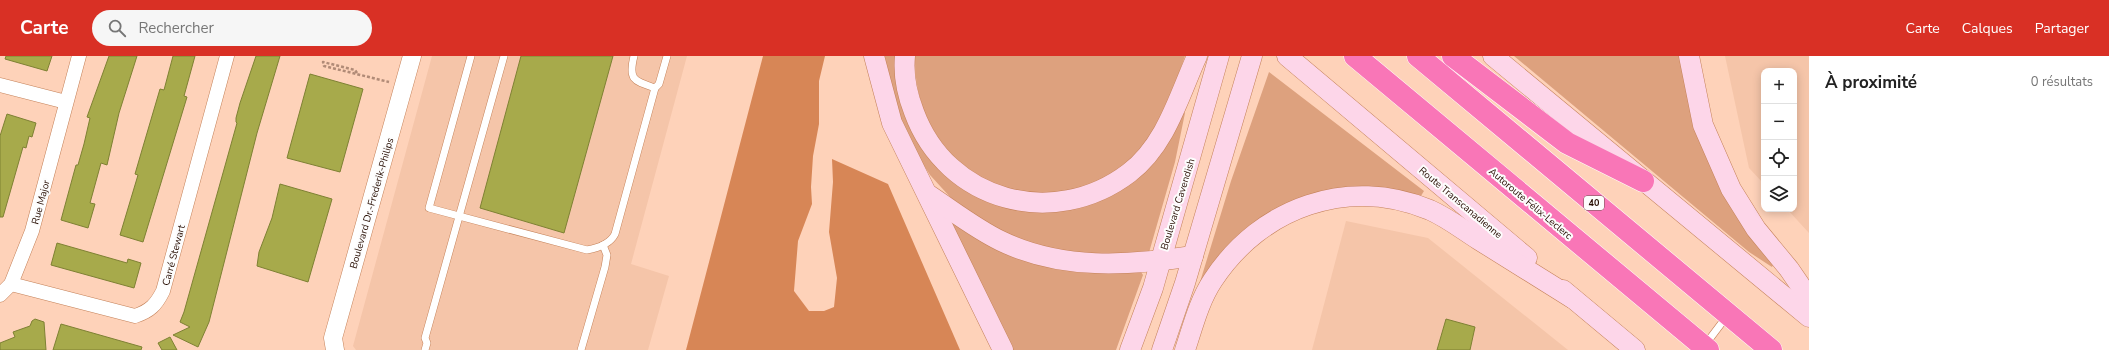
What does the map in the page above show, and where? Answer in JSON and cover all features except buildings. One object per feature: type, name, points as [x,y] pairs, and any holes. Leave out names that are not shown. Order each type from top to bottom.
[{"type":"highway","points":[[1347,56],[1393,87]]},
{"type":"highway","name":"Autoroute Félix-Leclerc","points":[[1355,56],[1706,348]]},
{"type":"highway","name":"40","points":[[1418,56],[1771,350]]},
{"type":"highway","points":[[1453,56],[1567,143],[1643,181]]},
{"type":"main road","points":[[874,56],[890,116],[1003,350]]},
{"type":"main road","points":[[905,56],[906,87],[916,117],[931,146],[942,160],[953,170],[982,190],[1017,200],[1050,203],[1067,201],[1098,191],[1130,173],[1140,163],[1161,137],[1197,56]]},
{"type":"main road","name":"Boulevard Cavendish","points":[[1130,350],[1160,261],[1219,56]]},
{"type":"main road","points":[[1278,56],[1323,86]]},
{"type":"main road","name":"Route Transcanadienne","points":[[1287,56],[1635,350]]},
{"type":"main road","points":[[1493,56],[1809,317]]},
{"type":"main road","points":[[1689,56],[1703,125],[1731,189],[1756,230],[1789,269],[1809,298]]},
{"type":"main road","points":[[1162,350],[1193,256],[1249,65]]},
{"type":"main road","points":[[928,194],[993,237],[1053,260],[1081,263],[1144,263],[1193,256]]},
{"type":"main road","points":[[1185,350],[1204,296],[1212,280],[1232,254],[1255,232],[1286,213],[1303,206],[1332,199],[1380,197],[1404,201],[1431,211],[1572,298]]},
{"type":"street","name":"Rue Major","points":[[0,295],[11,284],[32,231],[79,56]]},
{"type":"street","name":"Carré Stewart","points":[[11,284],[135,316],[147,312],[157,303],[163,291],[227,56]]},
{"type":"street","name":"Boulevard Dr.-Frederik-Philips","points":[[335,350],[333,338],[412,56]]},
{"type":"street","points":[[0,85],[66,102]]},
{"type":"lane","points":[[471,56],[429,208],[459,215],[576,249],[587,250],[603,245],[612,239],[615,234],[655,88],[659,84],[667,56]]},
{"type":"lane","points":[[425,350],[427,343],[425,338],[504,56]]},
{"type":"lane","points":[[634,56],[630,69],[633,78],[640,83],[655,88]]},
{"type":"lane","points":[[581,350],[605,267],[607,255],[603,245]]},
{"type":"lane","points":[[1706,348],[1728,315]]},
{"type":"path","points":[[357,73],[355,70],[323,62],[324,66],[389,82]]},
{"type":"shaded area","points":[[432,56],[687,56],[631,264],[669,276],[648,350],[356,350],[353,346]]},
{"type":"shaded area","points":[[763,56],[825,56],[819,81],[819,124],[813,156],[811,187],[812,204],[798,241],[794,291],[809,311],[824,311],[834,307],[837,278],[829,232],[833,182],[832,159],[888,184],[960,350],[686,350]]},
{"type":"shaded area","points":[[881,56],[899,56],[954,180],[1081,204],[1182,111],[1185,113],[1175,162],[1148,256],[1074,255],[1006,236],[951,198],[930,175],[906,137]]},
{"type":"shaded area","points":[[915,56],[1185,56],[1165,110],[1151,136],[1133,158],[1098,182],[1061,193],[1025,192],[990,181],[959,161],[935,133],[920,97]]},
{"type":"shaded area","points":[[1514,56],[1682,56],[1774,263],[1772,267],[1749,252]]},
{"type":"shaded area","points":[[1725,56],[1809,56],[1809,233],[1790,212],[1797,212],[1797,68],[1761,68],[1761,181],[1749,168]]},
{"type":"shaded area","points":[[1269,72],[1424,191],[1419,199],[1309,197],[1196,295],[1231,181]]},
{"type":"shaded area","points":[[1346,221],[1428,238],[1568,350],[1312,350]]},
{"type":"shaded area","points":[[956,223],[1052,268],[1095,273],[1141,272],[1143,275],[1116,350],[1010,350],[951,225]]}]
